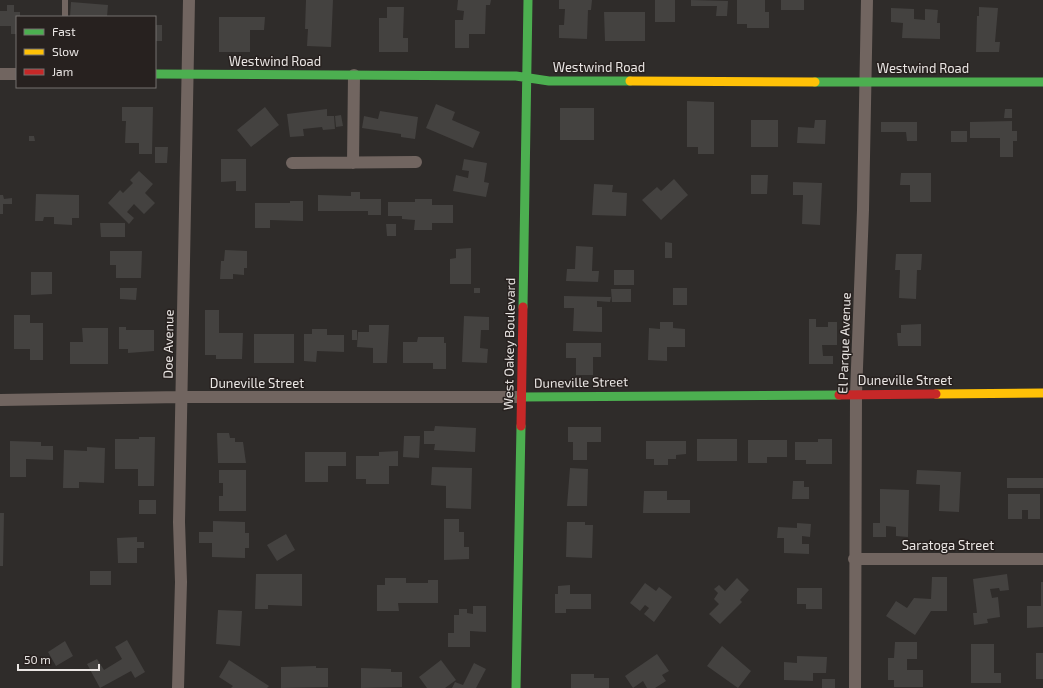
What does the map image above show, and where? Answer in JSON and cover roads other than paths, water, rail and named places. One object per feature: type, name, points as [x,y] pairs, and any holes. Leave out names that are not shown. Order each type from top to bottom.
[{"type":"street","name":"Doe Avenue","points":[[178,688],[182,582],[179,522],[189,0]]},
{"type":"street","name":"West Oakey Boulevard","points":[[516,688],[528,0]]},
{"type":"street","name":"El Parque Avenue","points":[[855,688],[854,559],[856,394],[863,210],[866,0]]},
{"type":"street","points":[[0,74],[16,74]]},
{"type":"street","name":"Westwind Road","points":[[156,74],[527,77],[549,81],[1043,82]]},
{"type":"street","points":[[353,163],[354,75]]},
{"type":"street","points":[[292,163],[416,162]]},
{"type":"street","name":"Duneville Street","points":[[0,400],[182,397],[521,397],[1043,393]]},
{"type":"street","name":"Saratoga Street","points":[[854,559],[1043,559]]},
{"type":"lane","points":[[65,0],[65,16]]}]
